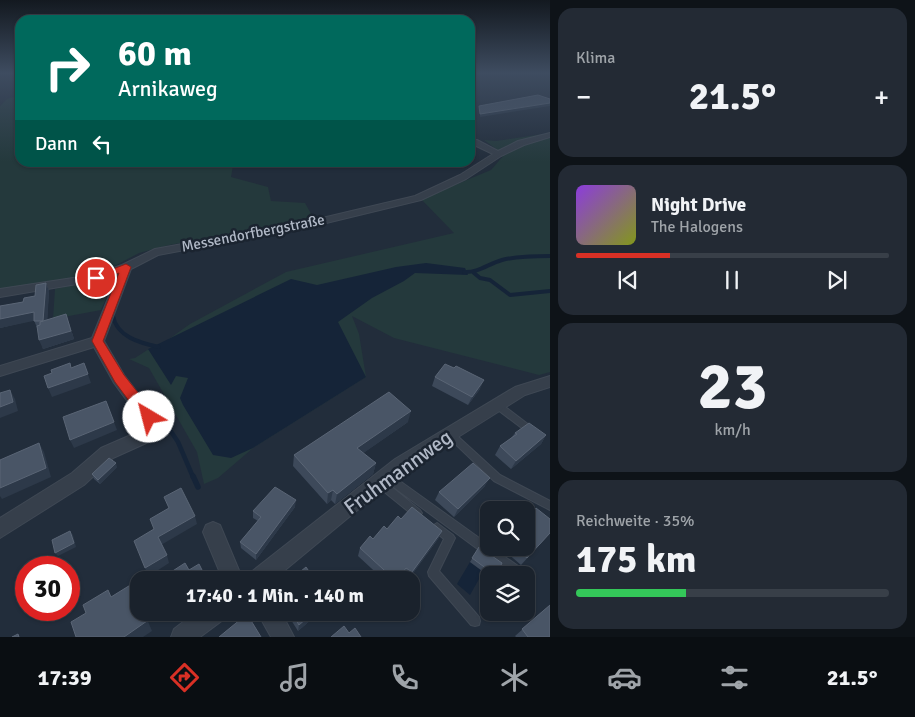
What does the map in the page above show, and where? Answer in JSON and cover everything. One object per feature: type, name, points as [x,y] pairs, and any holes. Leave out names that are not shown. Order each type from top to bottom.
[{"type":"street","name":"Messendorfbergstraße","points":[[0,293],[96,278],[126,267],[155,252],[318,222],[418,198],[463,177],[498,154],[521,143],[550,135]]},
{"type":"street","points":[[475,142],[498,154]]},
{"type":"street","points":[[98,341],[126,267]]},
{"type":"street","points":[[0,371],[98,341]]},
{"type":"street","points":[[0,529],[78,479],[107,453],[158,430],[120,379],[98,341]]},
{"type":"street","name":"Fruhmannweg","points":[[268,571],[402,464],[520,391],[550,380]]},
{"type":"street","points":[[213,532],[229,571]]},
{"type":"street","points":[[182,637],[202,621]]},
{"type":"street","points":[[273,621],[283,637]]},
{"type":"lane","points":[[497,405],[536,434]]},
{"type":"lane","points":[[450,434],[497,478],[550,506]]},
{"type":"lane","points":[[382,480],[508,566]]},
{"type":"lane","points":[[382,480],[450,538],[433,572],[475,621]]},
{"type":"green space","points":[[3,103],[15,103],[15,167],[233,167],[231,177],[268,187],[271,201],[305,203],[314,219],[169,245],[139,253],[103,272],[51,284],[0,291],[0,106]]},
{"type":"green space","points":[[550,133],[550,372],[539,375],[394,338],[352,316],[359,334],[366,377],[253,448],[218,478],[204,484],[197,452],[149,368],[129,359],[135,358],[152,347],[162,344],[190,324],[286,272],[454,233],[421,199],[491,170],[504,155],[484,140],[496,141]]},
{"type":"green space","points":[[115,277],[101,310],[53,319],[55,289]]},
{"type":"water","points":[[426,263],[465,268],[468,275],[415,273],[372,298],[338,322],[366,377],[253,448],[231,458],[213,455],[183,405],[180,398],[188,378],[176,376],[171,385],[148,349],[291,279],[317,285],[396,267]]},
{"type":"water","points":[[470,562],[480,570],[480,577],[470,595],[457,584]]},
{"type":"building","points":[[497,103],[550,103],[480,114],[479,106]]},
{"type":"building","points":[[46,283],[43,321],[34,321],[34,312],[0,319],[0,306],[23,302],[24,298],[35,296],[36,285]]},
{"type":"building","points":[[66,314],[71,331],[39,340],[37,326],[40,325],[40,322]]},
{"type":"building","points":[[70,363],[71,368],[84,363],[88,374],[48,388],[44,376],[52,373],[51,370]]},
{"type":"building","points":[[445,364],[454,368],[456,366],[484,380],[472,397],[435,377]]},
{"type":"building","points":[[10,390],[13,402],[0,407],[0,393]]},
{"type":"building","points":[[389,392],[411,411],[357,448],[376,463],[337,494],[333,490],[328,493],[294,455]]},
{"type":"building","points":[[106,401],[114,422],[70,440],[63,417]]},
{"type":"building","points":[[529,423],[546,435],[516,461],[500,446]]},
{"type":"building","points":[[39,443],[46,468],[0,488],[0,460]]},
{"type":"building","points":[[109,458],[116,463],[98,480],[92,474]]},
{"type":"building","points":[[473,463],[490,478],[458,509],[439,492]]},
{"type":"building","points":[[275,487],[296,500],[256,554],[240,542],[261,517],[253,511]]},
{"type":"building","points":[[181,488],[195,516],[158,537],[167,555],[145,568],[134,541],[154,529],[150,519],[169,508],[164,497]]},
{"type":"building","points":[[412,507],[442,531],[413,571],[406,568],[404,571],[385,571],[360,548],[370,536],[373,539],[384,526],[387,529],[398,516],[401,519]]},
{"type":"building","points":[[535,509],[550,519],[550,533],[535,549]]},
{"type":"building","points":[[70,531],[74,543],[55,553],[52,540]]},
{"type":"building","points":[[479,547],[480,556],[492,556],[502,563],[500,566],[483,566],[472,558]]},
{"type":"building","points":[[185,563],[189,570],[199,564],[202,571],[173,571]]},
{"type":"building","points":[[130,585],[130,621],[147,621],[124,637],[76,637],[71,622],[80,621],[80,617],[86,613],[83,605],[108,590],[111,597]]},
{"type":"building","points":[[550,605],[550,637],[528,637],[522,629],[531,621],[535,621],[535,618]]},
{"type":"building","points":[[238,621],[251,621],[261,637],[219,637]]},
{"type":"building","points":[[344,626],[349,633],[355,628],[361,637],[331,637]]},
{"type":"waterway","points":[[464,272],[474,271],[508,259],[526,256],[550,256]]},
{"type":"waterway","points":[[474,273],[480,278],[490,280],[510,295],[550,291]]},
{"type":"waterway","points":[[113,316],[115,323],[124,334],[137,341],[159,347]]},
{"type":"waterway","points":[[162,418],[178,442],[193,477]]},
{"type":"waterway","points":[[193,476],[198,487]]},
{"type":"route","points":[[96,278],[126,267],[98,341],[120,379],[149,417]]}]
